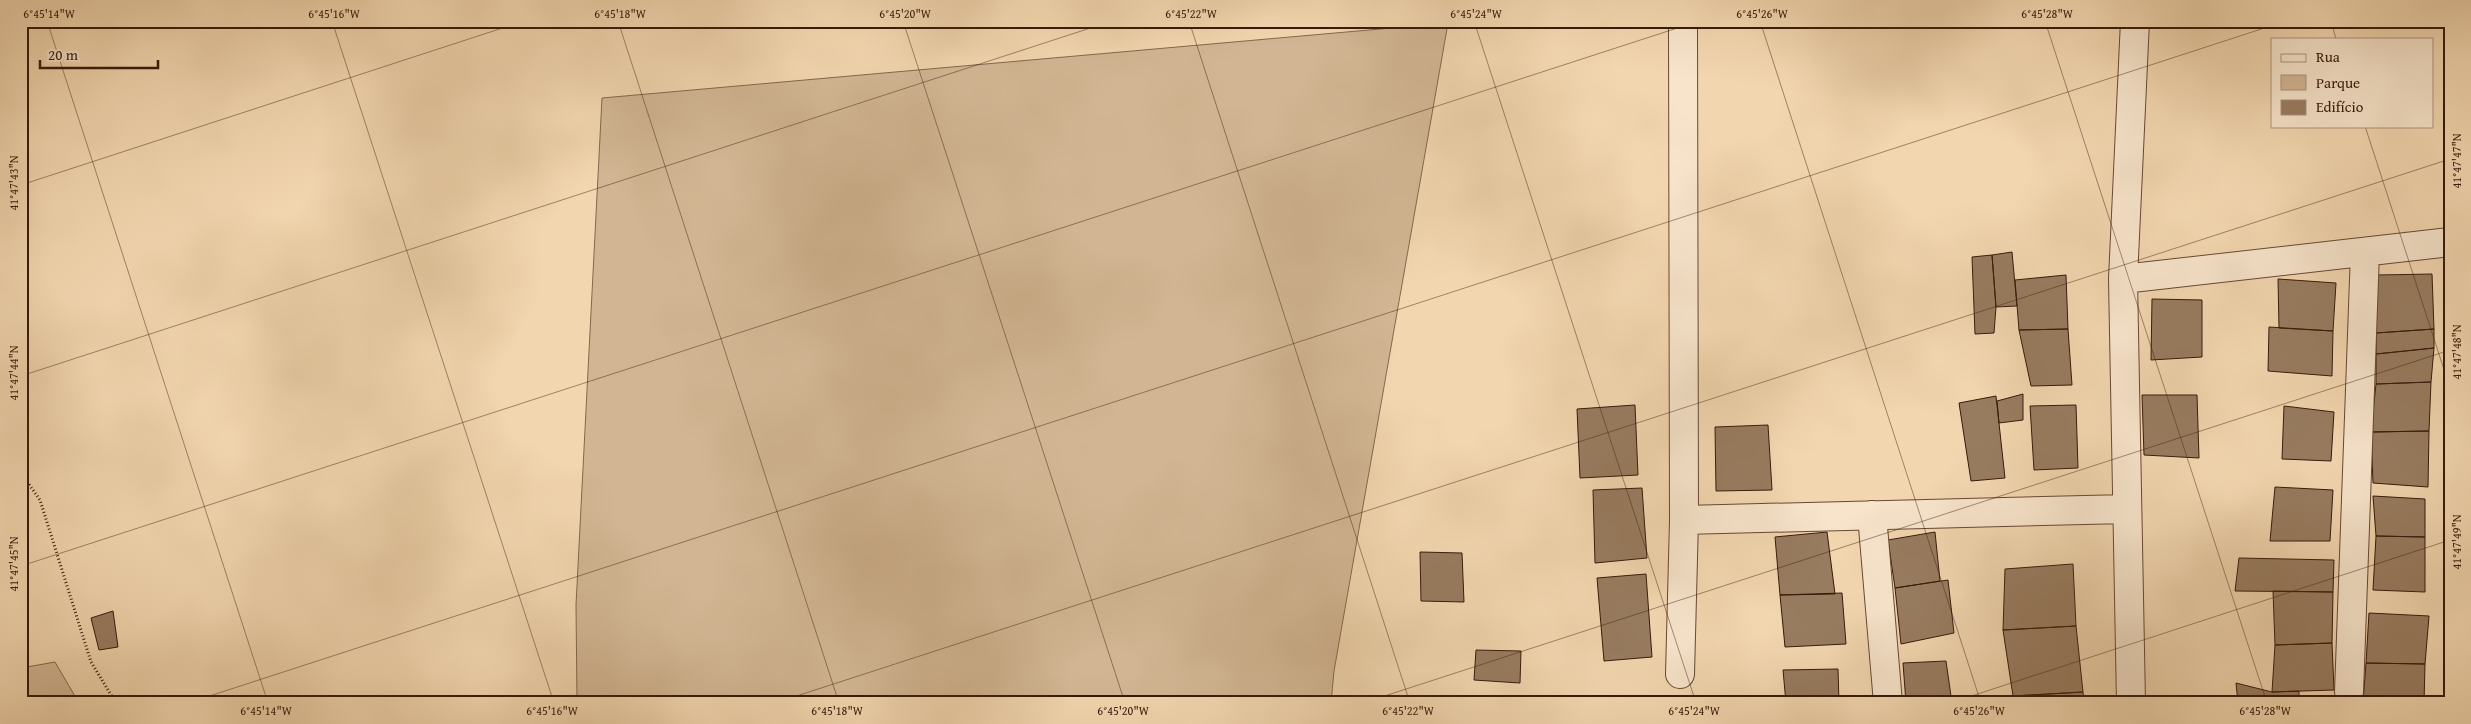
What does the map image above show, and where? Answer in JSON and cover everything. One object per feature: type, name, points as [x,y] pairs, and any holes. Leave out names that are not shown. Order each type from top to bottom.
[{"type":"street","points":[[1680,674],[1684,520],[1683,21]]},
{"type":"street","points":[[2131,703],[2123,279],[2135,21]]},
{"type":"street","points":[[2123,279],[2450,242]]},
{"type":"street","points":[[2349,692],[2365,252]]},
{"type":"street","points":[[1684,520],[2127,509]]},
{"type":"street","points":[[1872,515],[1888,703]]},
{"type":"path","points":[[21,474],[40,500],[47,518],[71,604],[91,662],[116,703]]},
{"type":"green space","points":[[1448,23],[1334,671],[1331,703],[577,703],[576,605],[602,98]]},
{"type":"green space","points":[[55,662],[79,703],[21,703],[21,668]]},
{"type":"building","points":[[2012,252],[2017,306],[1996,307],[1992,255]]},
{"type":"building","points":[[1992,255],[1996,307],[1994,333],[1975,334],[1972,257]]},
{"type":"building","points":[[2432,274],[2434,329],[2376,333],[2377,275]]},
{"type":"building","points":[[2066,275],[2068,329],[2019,330],[2015,280]]},
{"type":"building","points":[[2278,279],[2336,283],[2333,331],[2279,328]]},
{"type":"building","points":[[2152,299],[2202,300],[2202,357],[2151,360]]},
{"type":"building","points":[[2269,327],[2333,331],[2332,376],[2268,371]]},
{"type":"building","points":[[2068,329],[2072,385],[2031,386],[2019,330]]},
{"type":"building","points":[[2434,329],[2434,348],[2376,354],[2376,333]]},
{"type":"building","points":[[2434,348],[2431,382],[2376,384],[2376,354]]},
{"type":"building","points":[[2431,382],[2429,431],[2371,432],[2376,384]]},
{"type":"building","points":[[2023,394],[2023,420],[1999,423],[1997,401]]},
{"type":"building","points":[[2142,395],[2197,395],[2199,458],[2144,455]]},
{"type":"building","points":[[1996,396],[2005,478],[1971,481],[1959,403]]},
{"type":"building","points":[[1635,405],[1638,475],[1580,478],[1577,409]]},
{"type":"building","points":[[2076,405],[2078,468],[2034,470],[2030,406]]},
{"type":"building","points":[[2284,406],[2334,412],[2331,461],[2282,459]]},
{"type":"building","points":[[1768,425],[1772,490],[1716,491],[1715,427]]},
{"type":"building","points":[[2429,431],[2428,487],[2373,483],[2371,432]]},
{"type":"building","points":[[2275,487],[2333,490],[2330,541],[2270,541]]},
{"type":"building","points":[[1642,488],[1647,558],[1595,563],[1593,490]]},
{"type":"building","points":[[2373,496],[2425,499],[2425,537],[2376,536]]},
{"type":"building","points":[[1827,532],[1835,594],[1780,595],[1775,537]]},
{"type":"building","points":[[1935,532],[1940,581],[1895,588],[1888,540]]},
{"type":"building","points":[[2376,536],[2425,537],[2425,592],[2373,590]]},
{"type":"building","points":[[1420,552],[1462,553],[1464,602],[1421,601]]},
{"type":"building","points":[[2239,558],[2334,560],[2333,592],[2235,591]]},
{"type":"building","points":[[2073,564],[2076,626],[2003,630],[2005,569]]},
{"type":"building","points":[[1646,574],[1652,657],[1604,661],[1597,578]]},
{"type":"building","points":[[1948,580],[1954,633],[1901,644],[1895,588]]},
{"type":"building","points":[[2273,591],[2333,592],[2332,643],[2275,645]]},
{"type":"building","points":[[1842,593],[1846,644],[1785,647],[1780,595]]},
{"type":"building","points":[[113,611],[118,647],[99,650],[91,618]]},
{"type":"building","points":[[2369,613],[2429,616],[2425,664],[2366,663]]},
{"type":"building","points":[[2076,626],[2083,692],[2013,696],[2003,630]]},
{"type":"building","points":[[2332,643],[2334,690],[2272,692],[2275,645]]},
{"type":"building","points":[[1476,650],[1521,651],[1520,683],[1474,680]]},
{"type":"building","points":[[1946,661],[1952,703],[1906,703],[1903,663]]},
{"type":"building","points":[[2366,663],[2425,664],[2424,703],[2363,703]]},
{"type":"building","points":[[1838,669],[1839,703],[1786,703],[1783,670]]},
{"type":"building","points":[[2236,683],[2272,692],[2299,691],[2299,703],[2238,703]]},
{"type":"building","points":[[2083,692],[2084,703],[2014,703],[2013,696]]}]
